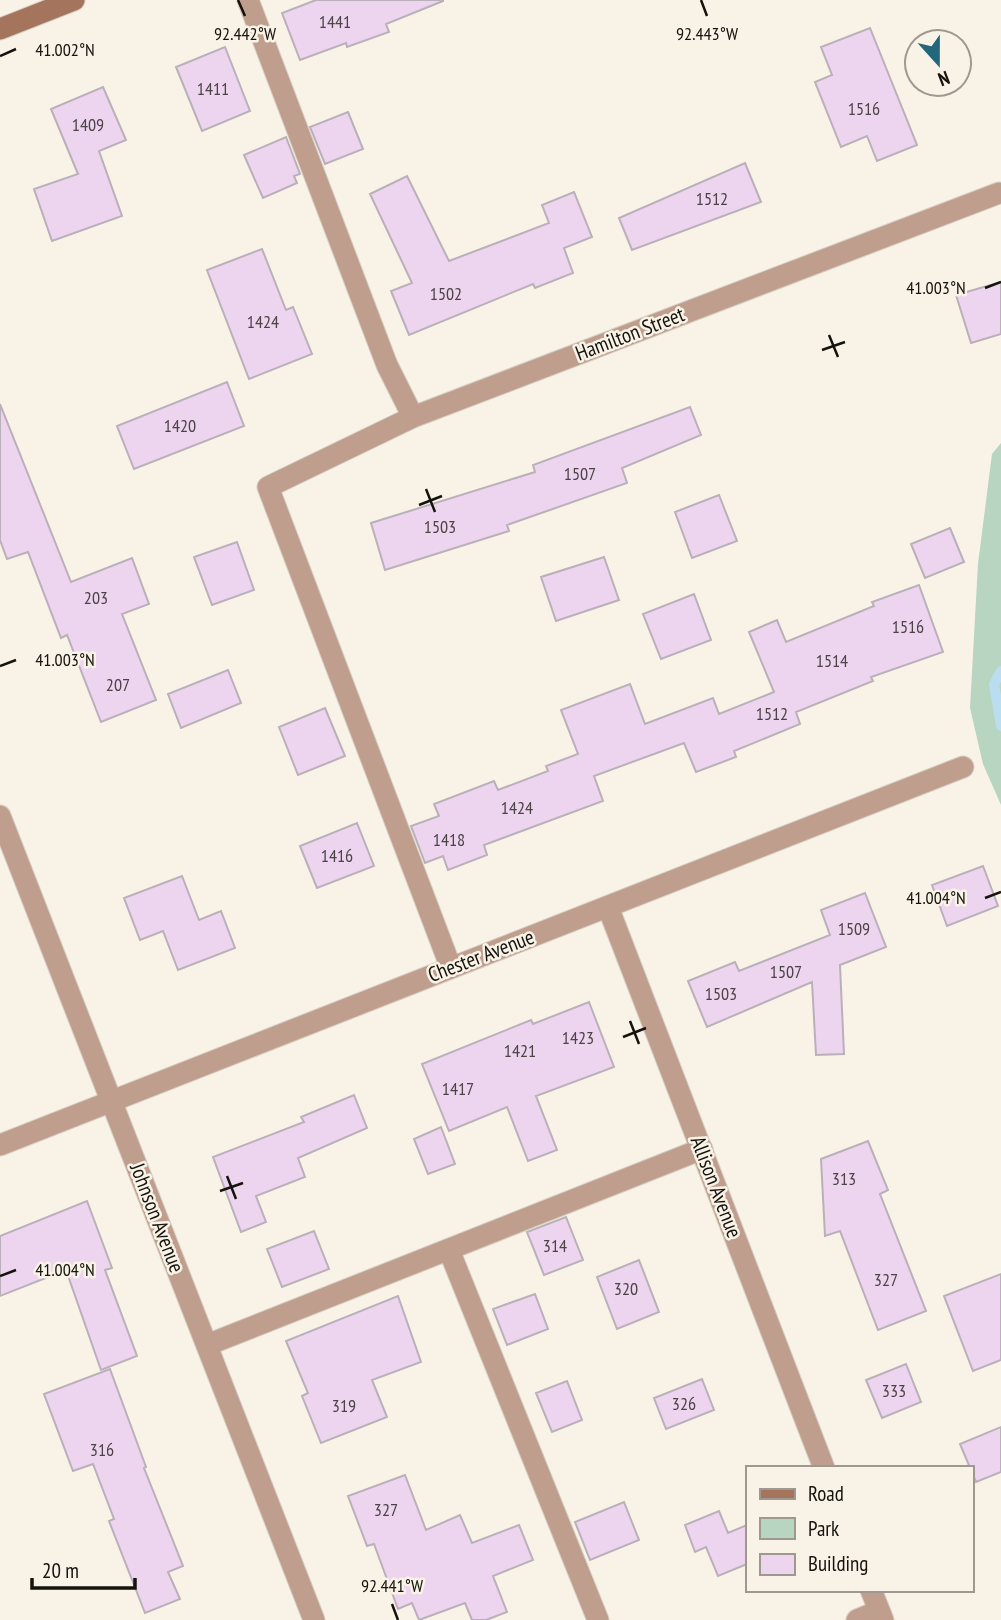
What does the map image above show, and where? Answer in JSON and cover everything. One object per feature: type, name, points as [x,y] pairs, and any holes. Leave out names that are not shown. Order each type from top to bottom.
[{"type":"main road","points":[[0,29],[74,0]]},
{"type":"street","points":[[248,0],[387,365],[413,417]]},
{"type":"street","name":"Hamilton Street","points":[[450,968],[268,487],[413,417],[999,193]]},
{"type":"street","name":"Chester Avenue","points":[[0,1145],[963,767]]},
{"type":"street","name":"Johnson Avenue","points":[[0,816],[314,1620]]},
{"type":"street","name":"Allison Avenue","points":[[608,907],[823,1466]]},
{"type":"street","points":[[207,1346],[702,1149]]},
{"type":"street","points":[[449,1250],[598,1620]]},
{"type":"street","points":[[857,1620],[881,1615],[872,1592]]},
{"type":"green space","points":[[1001,443],[1001,805],[983,764],[970,708],[978,564],[992,454]]},
{"type":"building","points":[[316,0],[443,1],[386,24],[389,32],[347,47],[346,43],[300,60],[282,13]]},
{"type":"building","points":[[870,28],[917,145],[877,161],[867,136],[841,147],[815,82],[832,75],[821,47]]},
{"type":"building","points":[[225,47],[250,111],[202,131],[176,67]]},
{"type":"building","points":[[103,87],[126,140],[99,151],[122,216],[52,241],[34,189],[78,174],[51,109]]},
{"type":"building","points":[[348,112],[363,149],[325,164],[310,127]]},
{"type":"building","points":[[286,137],[300,174],[294,176],[297,183],[263,198],[244,155]]},
{"type":"building","points":[[745,163],[761,202],[632,250],[619,218]]},
{"type":"building","points":[[407,176],[449,261],[549,223],[542,205],[574,192],[592,237],[564,248],[573,273],[535,288],[533,284],[409,335],[391,291],[412,283],[370,194]]},
{"type":"building","points":[[262,249],[286,310],[293,307],[312,354],[249,379],[207,270]]},
{"type":"building","points":[[1001,282],[1001,334],[971,343],[956,295]]},
{"type":"building","points":[[227,382],[244,426],[134,469],[117,426]]},
{"type":"building","points":[[0,404],[71,582],[132,558],[149,604],[122,614],[156,700],[101,722],[67,635],[61,638],[28,552],[7,559],[0,540]]},
{"type":"building","points":[[690,407],[701,435],[622,468],[627,483],[507,525],[509,531],[385,570],[371,523],[535,472],[533,465]]},
{"type":"building","points":[[719,495],[737,541],[692,558],[675,512]]},
{"type":"building","points":[[950,528],[964,562],[925,578],[911,544]]},
{"type":"building","points":[[237,542],[254,590],[212,605],[194,557]]},
{"type":"building","points":[[604,557],[619,600],[556,621],[541,577]]},
{"type":"building","points":[[919,585],[943,652],[871,677],[873,681],[796,712],[800,724],[734,751],[736,757],[696,772],[684,743],[594,776],[603,801],[484,845],[487,855],[448,870],[443,856],[425,863],[411,826],[439,816],[434,804],[494,781],[498,790],[548,771],[546,766],[578,754],[561,710],[630,684],[645,724],[713,698],[719,714],[774,692],[749,632],[777,620],[786,642],[874,606],[872,602]]},
{"type":"building","points":[[694,594],[711,640],[661,659],[643,614]]},
{"type":"building","points":[[228,670],[241,703],[181,728],[168,694]]},
{"type":"building","points":[[325,708],[345,756],[298,775],[279,727]]},
{"type":"building","points":[[357,823],[374,866],[317,888],[300,846]]},
{"type":"building","points":[[983,866],[998,906],[947,926],[932,885]]},
{"type":"building","points":[[182,876],[199,920],[221,911],[235,948],[178,970],[163,931],[140,940],[124,898]]},
{"type":"building","points":[[865,893],[886,947],[840,965],[844,1054],[816,1055],[812,982],[707,1027],[688,981],[735,962],[739,971],[830,935],[821,910]]},
{"type":"building","points":[[589,1002],[614,1067],[536,1096],[557,1150],[528,1161],[507,1107],[449,1131],[422,1064],[531,1020],[533,1024]]},
{"type":"building","points":[[354,1095],[367,1128],[298,1158],[305,1177],[256,1196],[266,1222],[241,1232],[213,1157],[304,1122],[301,1117]]},
{"type":"building","points":[[441,1127],[455,1164],[428,1174],[414,1139]]},
{"type":"building","points":[[868,1141],[888,1190],[880,1194],[926,1311],[878,1330],[840,1231],[825,1236],[821,1159]]},
{"type":"building","points":[[87,1201],[112,1268],[105,1270],[137,1356],[101,1370],[66,1270],[0,1296],[0,1236]]},
{"type":"building","points":[[566,1217],[583,1260],[544,1275],[527,1232]]},
{"type":"building","points":[[314,1231],[329,1269],[282,1287],[267,1249]]},
{"type":"building","points":[[639,1260],[659,1312],[617,1329],[597,1277]]},
{"type":"building","points":[[1001,1274],[1001,1360],[973,1371],[944,1296]]},
{"type":"building","points":[[535,1294],[548,1329],[507,1345],[493,1309]]},
{"type":"building","points":[[398,1296],[421,1362],[372,1380],[387,1417],[321,1443],[302,1396],[308,1393],[286,1341]]},
{"type":"building","points":[[906,1364],[921,1402],[882,1418],[866,1380]]},
{"type":"building","points":[[110,1369],[146,1467],[144,1468],[183,1566],[168,1572],[180,1599],[145,1613],[109,1521],[114,1519],[93,1464],[73,1471],[44,1394]]},
{"type":"building","points":[[702,1379],[714,1410],[666,1429],[654,1398]]},
{"type":"building","points":[[567,1381],[582,1420],[552,1432],[536,1393]]},
{"type":"building","points":[[1001,1427],[1001,1472],[976,1482],[973,1466],[969,1466],[960,1444]]},
{"type":"building","points":[[405,1475],[426,1530],[460,1515],[472,1543],[519,1525],[533,1560],[493,1576],[507,1612],[486,1620],[472,1620],[465,1603],[419,1620],[412,1603],[398,1609],[374,1544],[367,1546],[348,1496]]},
{"type":"building","points":[[624,1502],[639,1540],[590,1560],[575,1522]]},
{"type":"building","points":[[719,1511],[728,1533],[746,1525],[746,1564],[718,1576],[706,1547],[695,1552],[685,1525]]},
{"type":"waterway","points":[[1001,671],[994,684],[1001,726]]}]
